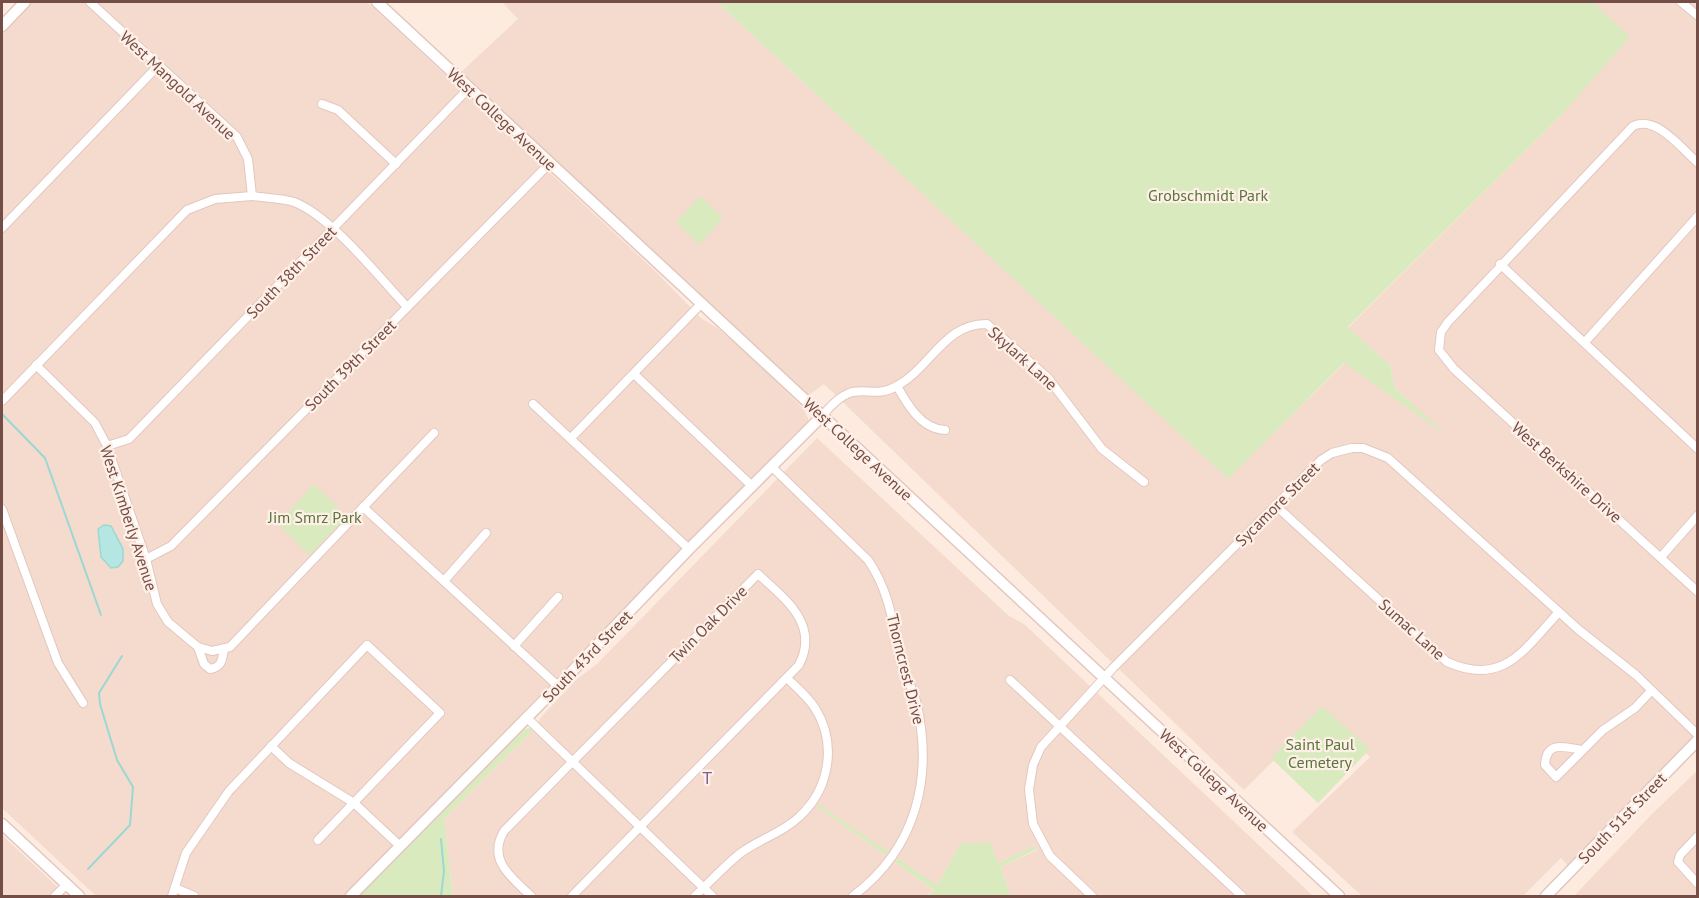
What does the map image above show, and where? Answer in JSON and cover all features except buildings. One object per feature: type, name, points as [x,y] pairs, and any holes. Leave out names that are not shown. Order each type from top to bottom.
[{"type":"street","points":[[3,22],[25,2]]},
{"type":"street","name":"West Mangold Avenue","points":[[90,2],[237,136],[248,159],[252,196]]},
{"type":"street","name":"West College Avenue","points":[[377,2],[700,304],[823,415],[1333,895]]},
{"type":"street","points":[[1681,2],[1698,16]]},
{"type":"street","points":[[2,228],[158,66]]},
{"type":"street","name":"South 38th Street","points":[[107,446],[129,439],[469,88]]},
{"type":"street","points":[[322,104],[338,110],[396,164]]},
{"type":"street","points":[[1698,163],[1659,129],[1648,123],[1633,126],[1538,229],[1500,264],[1698,449]]},
{"type":"street","name":"South 39th Street","points":[[146,560],[171,546],[550,163]]},
{"type":"street","points":[[2,401],[187,210],[215,199],[252,196],[293,202],[333,230],[407,307]]},
{"type":"street","points":[[1585,342],[1698,216]]},
{"type":"street","name":"West Berkshire Drive","points":[[1500,264],[1448,322],[1441,332],[1439,350],[1454,369],[1698,592]]},
{"type":"street","points":[[571,438],[700,304]]},
{"type":"street","name":"Skylark Lane","points":[[823,415],[843,394],[897,386],[919,369],[956,332],[965,326],[987,324],[1048,378],[1102,449],[1144,482]]},
{"type":"street","name":"West Kimberly Avenue","points":[[36,365],[95,423],[107,446],[146,560],[157,604],[168,622],[198,647],[204,664],[210,669],[218,668],[227,648]]},
{"type":"street","points":[[634,374],[752,486]]},
{"type":"street","points":[[897,386],[919,417],[937,430],[945,430]]},
{"type":"street","points":[[533,404],[689,549]]},
{"type":"street","name":"South 43rd Street","points":[[351,897],[689,549],[823,415]]},
{"type":"street","points":[[198,647],[212,651],[227,648],[435,433]]},
{"type":"street","name":"Sycamore Street","points":[[1092,897],[1050,856],[1039,840],[1028,804],[1033,765],[1041,747],[1104,678],[1275,505],[1321,460],[1332,453],[1352,448],[1377,452],[1400,468],[1559,612],[1636,675],[1698,737]]},
{"type":"street","name":"Thorncrest Drive","points":[[771,466],[868,560],[878,575],[894,616],[901,661],[915,699],[923,739],[923,776],[915,815],[892,856],[877,875],[853,897]]},
{"type":"street","name":"Sumac Lane","points":[[1275,505],[1447,662],[1463,669],[1491,670],[1505,665],[1522,653],[1559,612]]},
{"type":"street","points":[[363,507],[558,686]]},
{"type":"street","points":[[2,509],[58,663],[83,703]]},
{"type":"street","points":[[1661,557],[1698,515]]},
{"type":"street","points":[[444,581],[486,532]]},
{"type":"street","name":"Twin Oak Drive","points":[[572,897],[787,678],[804,655],[806,628],[795,607],[758,574],[573,760]]},
{"type":"street","points":[[514,646],[558,597]]},
{"type":"street","points":[[194,897],[174,892],[186,853],[229,791],[367,645],[440,713],[318,840]]},
{"type":"street","points":[[695,897],[739,854],[799,818],[809,806],[826,776],[828,756],[821,719],[814,706],[787,678]]},
{"type":"street","points":[[1010,680],[1242,897]]},
{"type":"street","points":[[1582,750],[1603,730],[1635,708],[1652,692]]},
{"type":"street","points":[[527,718],[573,760],[712,897]]},
{"type":"street","name":"South 51st Street","points":[[1546,897],[1698,737]]},
{"type":"street","points":[[271,746],[289,763],[354,803],[400,846]]},
{"type":"street","points":[[531,897],[502,866],[497,848],[500,838],[573,760]]},
{"type":"street","points":[[2,824],[79,897]]},
{"type":"street","points":[[1698,836],[1680,855],[1678,862],[1698,884]]},
{"type":"street","points":[[55,897],[66,885]]},
{"type":"shaded area","points":[[30,2],[367,2],[654,270],[701,318],[716,327],[747,354],[803,408],[808,418],[808,423],[795,433],[344,896],[96,896],[2,808],[2,31]]},
{"type":"shaded area","points":[[502,2],[717,2],[1228,478],[1345,363],[1444,433],[1395,388],[1390,365],[1348,328],[1564,112],[1592,2],[1697,2],[1697,733],[1568,866],[1561,858],[1523,896],[1362,896],[1292,832],[1370,757],[1323,711],[1244,790],[824,384],[809,395],[460,73],[518,19]]},
{"type":"shaded area","points":[[817,438],[1009,616],[1024,624],[1313,896],[1010,896],[1001,867],[1037,850],[1035,846],[998,863],[960,844],[937,885],[816,806],[934,890],[927,896],[453,896],[444,819],[532,731],[542,716],[577,679],[597,664]]},
{"type":"shaded area","points":[[1697,771],[1697,896],[1574,896],[1653,813]]},
{"type":"shaded area","points":[[2,835],[67,896],[2,896]]},
{"type":"green space","name":"Grobschmidt Park","points":[[717,2],[1593,2],[1630,37],[1564,112],[1348,327],[1390,365],[1395,388],[1449,437],[1344,363],[1228,479]]},
{"type":"green space","points":[[700,196],[723,218],[699,245],[676,222]]},
{"type":"green space","name":"Jim Smrz Park","points":[[314,484],[347,517],[309,555],[278,524]]},
{"type":"green space","name":"Saint Paul Cemetery","points":[[1322,706],[1370,749],[1318,803],[1271,758]]},
{"type":"green space","points":[[530,728],[533,730],[444,819],[453,896],[358,896],[520,730]]},
{"type":"green space","points":[[818,804],[937,885],[960,844],[990,842],[998,863],[1035,846],[1037,849],[1001,867],[1010,896],[928,896],[934,890],[816,806]]},
{"type":"water","points":[[104,525],[111,526],[123,549],[123,561],[118,567],[111,568],[101,557],[98,529]]},
{"type":"waterway","points":[[2,414],[45,458],[101,615]]},
{"type":"waterway","points":[[88,869],[130,825],[133,787],[117,760],[100,704],[99,693],[122,656]]},
{"type":"waterway","points":[[441,839],[444,871],[441,896]]},
{"type":"district","name":"T","points":[[708,777]]}]
